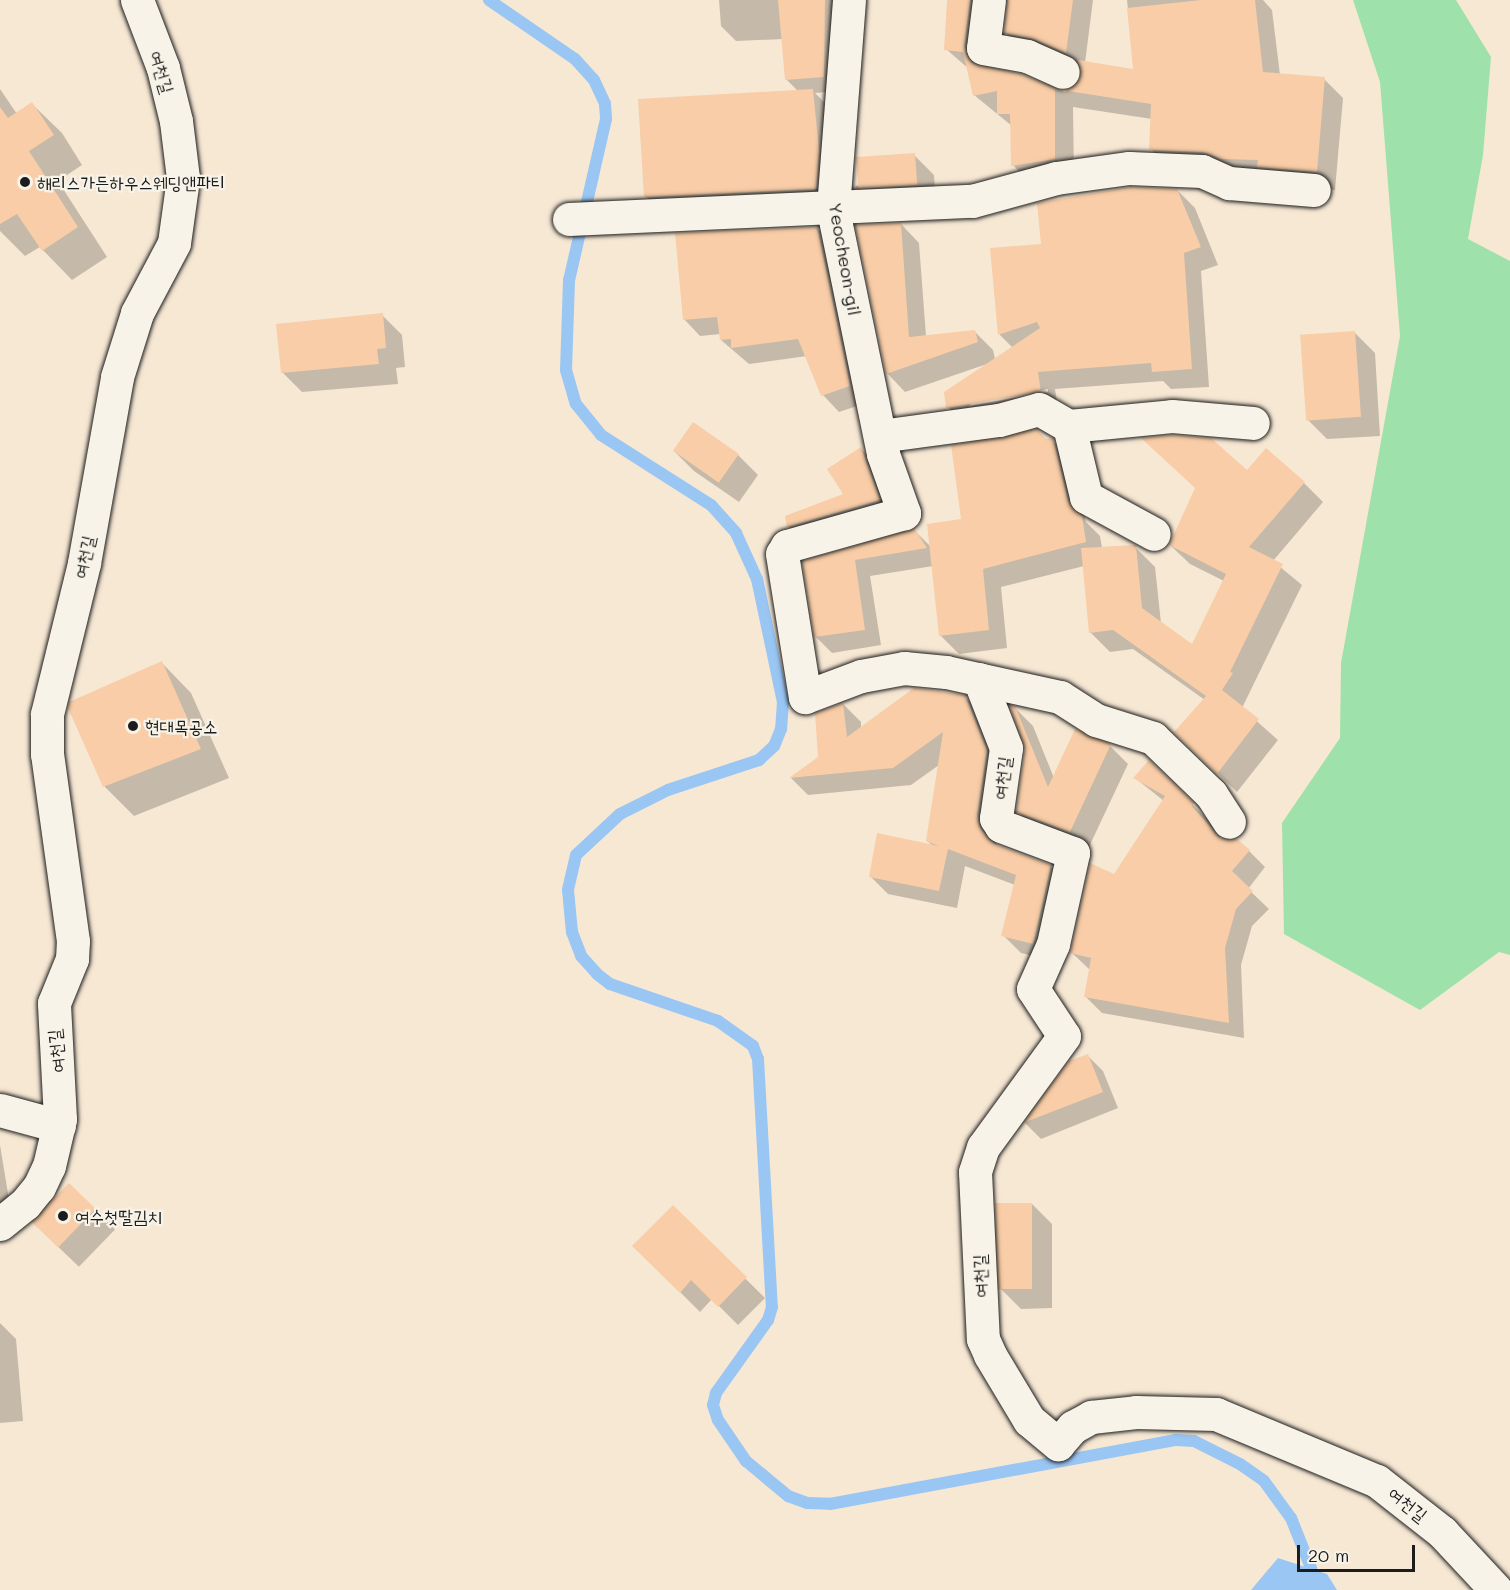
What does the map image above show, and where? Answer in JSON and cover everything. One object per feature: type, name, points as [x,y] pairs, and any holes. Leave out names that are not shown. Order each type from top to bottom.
[{"type":"street","name":"여천길","points":[[0,1224],[39,1187],[49,1166],[59,1126],[54,1003],[72,959],[74,940],[47,754],[47,714],[84,563],[117,377],[137,314],[174,243],[183,178],[163,68],[137,0]]},
{"type":"street","name":"Yeocheon-gil","points":[[849,0],[833,210],[880,436],[904,513],[787,546],[782,554],[805,697],[861,676],[904,668],[979,679]]},
{"type":"street","points":[[989,0],[983,48],[1027,56],[1063,72]]},
{"type":"street","points":[[569,219],[833,210],[972,201],[1056,178],[1129,168],[1202,171],[1229,183],[1314,190]]},
{"type":"street","points":[[880,436],[999,420],[1039,409],[1069,426],[1172,416],[1253,423]]},
{"type":"street","points":[[1069,426],[1086,497],[1154,534]]},
{"type":"street","name":"여천길","points":[[979,679],[1006,748],[996,818],[1001,826],[1073,853],[1053,944],[1033,989],[1064,1036],[983,1147],[975,1172],[983,1339],[990,1355],[1029,1420],[1058,1444],[1073,1426],[1091,1417],[1136,1412],[1216,1414],[1377,1481],[1443,1532],[1496,1590]]},
{"type":"street","points":[[979,679],[1060,697],[1096,720],[1153,738],[1211,794],[1229,822]]},
{"type":"street","points":[[0,1110],[59,1126]]},
{"type":"green space","points":[[1353,0],[1456,0],[1491,57],[1483,155],[1468,239],[1510,261],[1510,955],[1499,952],[1420,1010],[1284,934],[1282,823],[1340,738],[1341,663],[1400,336],[1380,82]]},
{"type":"water","points":[[1278,1558],[1327,1574],[1337,1590],[1251,1590]]},
{"type":"building","points":[[778,0],[825,0],[824,77],[785,80]]},
{"type":"building","points":[[947,0],[970,0],[964,46],[972,63],[1021,74],[1062,90],[1055,89],[1055,159],[1011,166],[1010,114],[997,114],[997,91],[973,96],[963,52],[944,50]]},
{"type":"building","points":[[1007,0],[1073,0],[1066,53],[1034,39],[1004,33]]},
{"type":"building","points":[[1201,0],[1255,0],[1263,72],[1325,77],[1317,172],[1257,167],[1258,160],[1222,159],[1203,152],[1149,150],[1151,104],[1065,91],[1080,79],[1078,60],[1133,69],[1127,8]]},
{"type":"building","points":[[813,89],[819,151],[816,189],[644,197],[638,99]]},
{"type":"building","name":"해리스가든하우스웨딩앤파티","points":[[32,102],[54,135],[29,151],[78,227],[42,251],[17,214],[0,224],[0,107],[8,118]]},
{"type":"building","points":[[915,153],[917,185],[858,189],[856,157]]},
{"type":"building","points":[[1130,187],[1177,189],[1201,247],[1184,253],[1192,369],[1152,372],[1151,363],[1038,372],[1041,392],[946,408],[944,392],[1040,328],[1037,322],[998,335],[990,248],[1041,244],[1037,203]]},
{"type":"building","points":[[901,223],[909,337],[975,330],[978,342],[886,374],[855,225]]},
{"type":"building","points":[[817,227],[850,386],[821,396],[798,339],[731,348],[731,339],[720,340],[717,317],[683,320],[675,233]]},
{"type":"building","points":[[383,313],[386,348],[377,349],[379,364],[281,373],[276,324]]},
{"type":"building","points":[[1355,331],[1361,417],[1306,421],[1300,335]]},
{"type":"building","points":[[693,422],[739,454],[719,483],[673,451]]},
{"type":"building","points":[[1036,429],[1046,439],[1053,438],[1068,501],[1082,516],[1086,542],[983,569],[989,630],[939,636],[927,524],[961,519],[951,445]]},
{"type":"building","points":[[1172,435],[1211,438],[1247,470],[1266,448],[1305,482],[1249,547],[1283,564],[1230,672],[1233,673],[1222,690],[1259,719],[1217,774],[1174,732],[1206,696],[1113,630],[1089,633],[1081,548],[1136,545],[1142,608],[1192,644],[1226,574],[1169,545],[1195,488],[1141,438]]},
{"type":"building","points":[[861,447],[880,500],[787,527],[785,516],[843,494],[827,469]]},
{"type":"building","points":[[914,528],[927,548],[855,560],[865,630],[814,637],[802,561]]},
{"type":"building","name":"현대목공소","points":[[162,661],[201,749],[103,787],[68,708],[69,702]]},
{"type":"building","points":[[914,688],[965,695],[987,750],[977,815],[980,828],[994,844],[1051,865],[1033,944],[1001,936],[1016,875],[948,849],[939,891],[869,877],[877,833],[939,846],[926,841],[943,732],[893,768],[789,778],[818,757],[815,713],[843,703],[847,737]]},
{"type":"building","points":[[1009,705],[1015,706],[1048,787],[1075,729],[1111,744],[1070,832],[1016,812],[1025,750]]},
{"type":"building","points":[[1149,760],[1194,803],[1192,806],[1220,838],[1237,839],[1250,850],[1232,871],[1253,891],[1236,909],[1225,948],[1229,1023],[1084,997],[1091,958],[1070,953],[1090,863],[1114,874],[1165,796],[1133,778]]},
{"type":"building","points":[[1088,1054],[1103,1092],[1023,1123],[1069,1061]]},
{"type":"building","points":[[69,1183],[96,1209],[58,1248],[31,1222]]},
{"type":"building","points":[[995,1203],[1032,1203],[1032,1289],[995,1289]]},
{"type":"building","points":[[673,1205],[747,1277],[718,1307],[691,1280],[680,1293],[632,1246]]},
{"type":"waterway","points":[[489,0],[575,59],[594,80],[605,104],[606,119],[569,280],[566,370],[576,404],[601,435],[711,505],[736,533],[757,579],[783,702],[781,729],[774,746],[759,760],[668,790],[620,814],[576,855],[568,890],[572,932],[581,956],[597,974],[610,984],[718,1021],[753,1046],[758,1059],[772,1307],[768,1320],[716,1393],[713,1405],[718,1420],[746,1461],[788,1496],[807,1503],[830,1504],[1176,1440],[1194,1441],[1240,1464],[1264,1481],[1291,1518],[1311,1568]]},
{"type":"place","name":"해리스가든하우스웨딩앤파티","points":[[25,182]]},
{"type":"place","name":"현대목공소","points":[[133,726]]},
{"type":"place","name":"여수첫딸김치","points":[[63,1216]]}]
